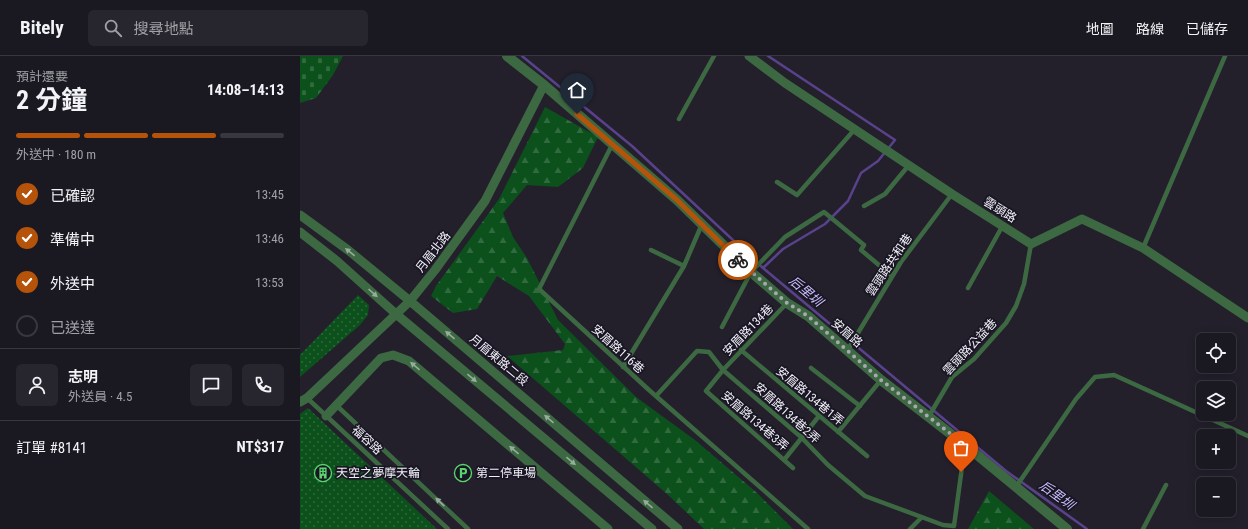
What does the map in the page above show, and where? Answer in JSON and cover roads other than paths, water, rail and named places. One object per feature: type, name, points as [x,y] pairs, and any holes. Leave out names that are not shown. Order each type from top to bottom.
[{"type":"street","name":"安眉路","points":[[507,56],[544,85],[677,200],[751,272],[787,303],[808,316],[881,380],[929,416],[1067,529]]},
{"type":"street","name":"雲頭路","points":[[749,56],[785,83],[952,194],[1031,244]]},
{"type":"street","name":"月眉北路","points":[[304,400],[410,301],[435,270],[485,201],[544,85]]},
{"type":"street","name":"月眉東路二段","points":[[300,215],[348,250],[410,301],[678,529]]},
{"type":"street","points":[[1031,244],[1082,219],[1143,248],[1248,318]]},
{"type":"street","points":[[300,232],[337,261],[396,314],[652,529]]},
{"type":"street","points":[[326,416],[381,358],[393,355],[409,361],[608,529]]},
{"type":"lane","points":[[679,119],[714,56]]},
{"type":"lane","points":[[1143,248],[1225,56]]},
{"type":"lane","points":[[777,182],[797,195],[855,129]]},
{"type":"lane","name":"安眉路116巷","points":[[612,144],[539,289],[623,367],[808,529]]},
{"type":"lane","points":[[864,206],[886,194],[909,165]]},
{"type":"lane","name":"雲頭路共和巷","points":[[847,351],[892,276],[952,194]]},
{"type":"lane","points":[[722,327],[751,272],[785,237],[824,212],[864,245],[861,250],[892,276]]},
{"type":"lane","points":[[623,367],[684,266],[702,224]]},
{"type":"lane","points":[[968,288],[1003,225]]},
{"type":"lane","name":"雲頭路公益巷","points":[[929,416],[952,377],[974,359],[1006,323],[1016,306],[1024,284],[1031,244]]},
{"type":"lane","points":[[651,250],[684,266]]},
{"type":"lane","name":"安眉路134巷","points":[[723,370],[787,303]]},
{"type":"lane","name":"安眉路134巷1弄","points":[[741,350],[867,456]]},
{"type":"lane","name":"安眉路134巷2弄","points":[[656,396],[697,351],[709,352],[723,370],[801,437],[828,465],[865,496],[921,518]]},
{"type":"lane","points":[[811,368],[860,406]]},
{"type":"lane","name":"安眉路134巷3弄","points":[[723,370],[706,392],[793,468]]},
{"type":"lane","points":[[1016,487],[1076,399],[1095,376],[1114,374],[1248,436]]},
{"type":"lane","points":[[838,432],[881,380]]},
{"type":"lane","name":"福容路","points":[[304,400],[326,416],[448,529]]},
{"type":"lane","points":[[336,405],[468,529]]},
{"type":"lane","points":[[784,460],[819,416]]},
{"type":"lane","points":[[910,529],[921,518],[943,525],[954,526],[965,445]]},
{"type":"lane","points":[[1143,529],[1166,485]]},
{"type":"waterway","name":"后里圳","points":[[522,56],[632,146],[763,268],[1006,471],[1087,529]]},
{"type":"waterway","points":[[763,268],[783,249],[825,224],[848,201],[861,173],[878,161],[895,140],[768,56]]},
{"type":"place","name":"天空之夢摩天輪","points":[[323,473]]},
{"type":"place","name":"第二停車場","points":[[463,473]]}]
